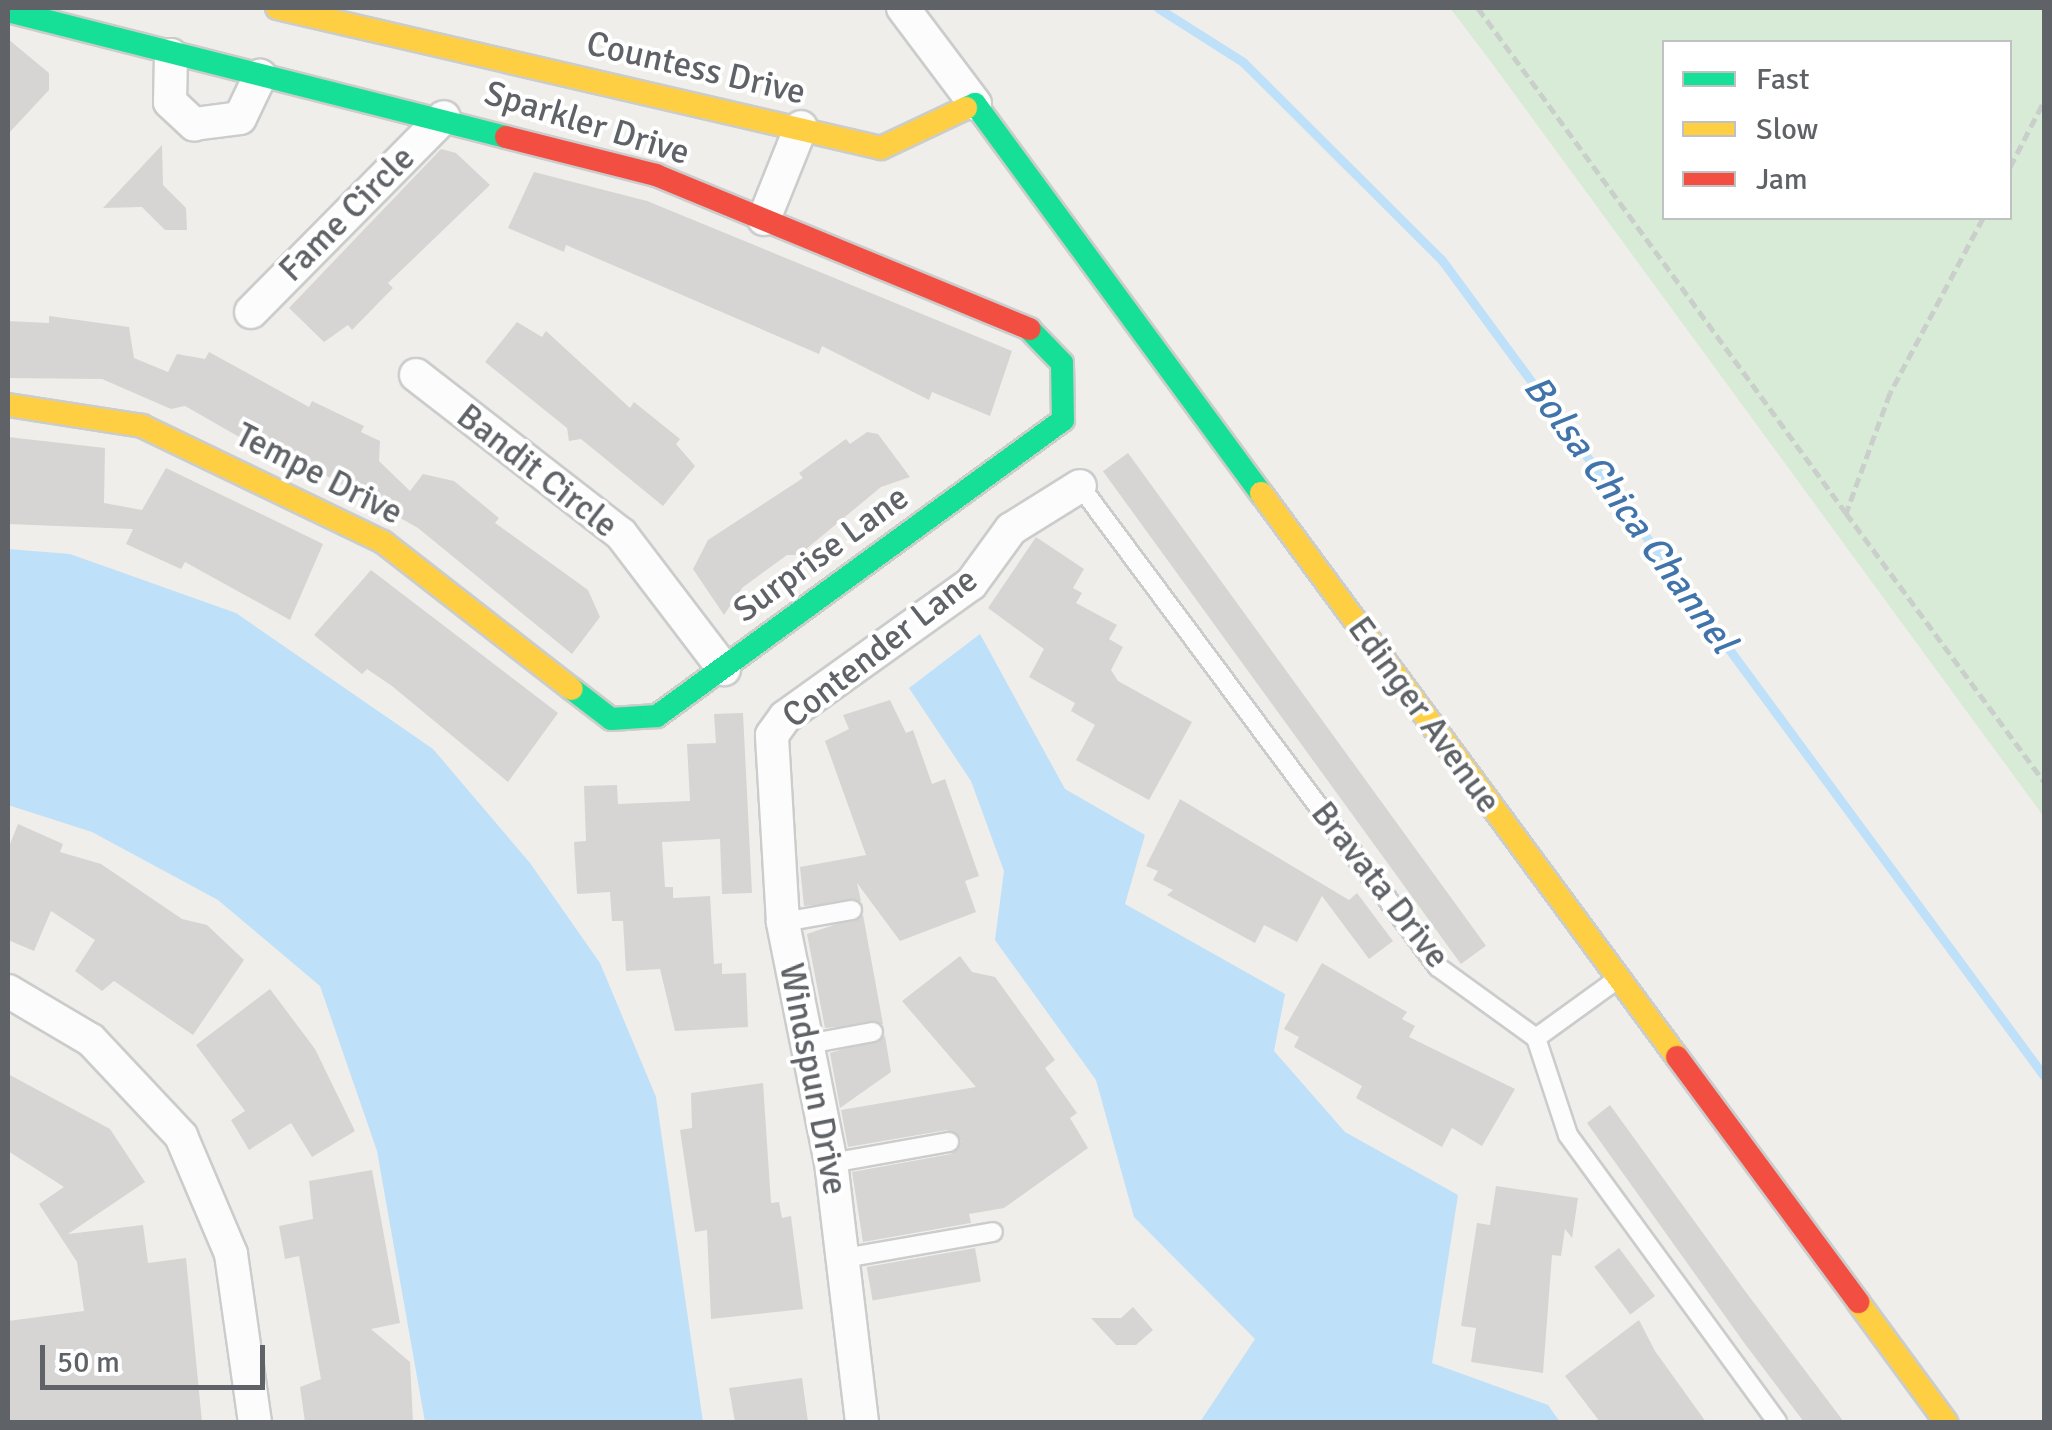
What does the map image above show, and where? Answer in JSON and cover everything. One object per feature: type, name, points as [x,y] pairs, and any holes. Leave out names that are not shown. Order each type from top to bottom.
[{"type":"street","name":"Countess Drive","points":[[277,8],[880,148],[975,104]]},
{"type":"street","name":"Edinger Avenue","points":[[903,8],[1946,1422]]},
{"type":"street","name":"Sparkler Drive","points":[[8,11],[172,56],[444,117],[656,176],[1028,328],[1062,363],[1063,420]]},
{"type":"street","points":[[172,56],[170,102],[194,124],[240,118],[260,76]]},
{"type":"street","name":"Fame Circle","points":[[251,312],[444,117]]},
{"type":"street","points":[[764,219],[802,127]]},
{"type":"street","name":"Bandit Circle","points":[[416,375],[621,534],[724,669]]},
{"type":"street","name":"Tempe Drive","points":[[8,405],[142,426],[382,542],[611,719]]},
{"type":"street","name":"Surprise Lane","points":[[611,719],[657,716],[1063,420]]},
{"type":"street","name":"Contender Lane","points":[[772,735],[785,717],[971,584],[1011,529],[1080,486]]},
{"type":"street","name":"Windspun Drive","points":[[772,735],[784,922],[831,1164],[862,1422]]},
{"type":"street","points":[[8,992],[91,1040],[182,1136],[232,1254],[255,1422]]},
{"type":"lane","name":"Bravata Drive","points":[[1080,486],[1438,967],[1536,1038]]},
{"type":"lane","points":[[784,922],[852,910]]},
{"type":"lane","points":[[1618,978],[1536,1038],[1568,1135],[1777,1422]]},
{"type":"lane","points":[[808,1044],[872,1032]]},
{"type":"lane","points":[[831,1164],[949,1142]]},
{"type":"lane","points":[[844,1258],[993,1232]]},
{"type":"path","points":[[1478,8],[2044,782]]},
{"type":"path","points":[[2012,164],[2044,102]]},
{"type":"path","points":[[1846,513],[1890,394],[1982,220]]},
{"type":"green space","points":[[1450,8],[2044,8],[2044,817],[1491,62]]},
{"type":"water","points":[[8,549],[70,554],[236,613],[433,749],[530,863],[600,963],[656,1097],[703,1422],[425,1422],[377,1151],[320,986],[218,900],[92,832],[8,805]]},
{"type":"water","points":[[980,634],[1065,789],[1145,835],[1125,904],[1285,994],[1274,1051],[1345,1132],[1458,1195],[1432,1363],[1548,1405],[1560,1422],[1200,1422],[1255,1339],[1134,1217],[1096,1080],[995,940],[1004,871],[971,781],[909,688]]},
{"type":"building","points":[[8,39],[49,73],[49,90],[8,134]]},
{"type":"building","points":[[162,145],[163,185],[186,208],[187,230],[165,230],[142,207],[103,208]]},
{"type":"building","points":[[441,149],[456,153],[490,185],[388,283],[393,288],[352,330],[348,325],[324,342],[289,308]]},
{"type":"building","points":[[534,172],[647,201],[1012,351],[990,416],[932,392],[929,400],[822,346],[819,354],[566,245],[564,252],[508,228]]},
{"type":"building","points":[[49,316],[129,327],[134,358],[168,372],[177,354],[205,359],[209,352],[309,407],[312,401],[364,426],[361,432],[380,441],[379,461],[410,491],[423,474],[454,481],[499,518],[495,523],[588,590],[600,617],[572,654],[418,528],[288,454],[276,458],[185,406],[171,409],[102,379],[8,378],[8,321],[49,323]]},
{"type":"building","points":[[517,322],[542,337],[546,331],[630,408],[634,402],[680,439],[676,444],[695,466],[663,506],[581,439],[569,441],[567,428],[485,362]]},
{"type":"building","points":[[867,432],[878,434],[910,477],[881,487],[799,555],[787,555],[742,588],[724,615],[693,569],[708,540],[803,478],[799,473],[846,439],[850,444]]},
{"type":"building","points":[[8,437],[105,448],[104,503],[142,510],[166,468],[323,544],[290,620],[185,562],[181,569],[126,544],[133,529],[8,524]]},
{"type":"building","points":[[1128,453],[1486,946],[1461,964],[1103,471]]},
{"type":"building","points":[[1036,537],[1084,569],[1073,588],[1082,593],[1076,603],[1117,625],[1109,639],[1123,647],[1111,670],[1118,681],[1192,722],[1149,800],[1076,760],[1095,725],[1071,711],[1075,703],[1029,677],[1044,649],[988,608]]},
{"type":"building","points":[[371,570],[558,713],[508,782],[392,686],[367,669],[362,674],[314,635]]},
{"type":"building","points":[[890,700],[906,733],[913,730],[932,784],[945,779],[979,876],[965,881],[976,912],[900,941],[857,883],[861,901],[804,906],[800,867],[866,855],[825,741],[849,729],[843,715]]},
{"type":"building","points":[[743,713],[752,893],[722,894],[720,839],[662,842],[665,887],[673,887],[673,898],[710,896],[714,964],[722,963],[722,974],[746,973],[748,1027],[675,1031],[660,969],[626,971],[623,921],[612,921],[610,892],[577,894],[574,842],[586,841],[584,786],[617,785],[618,804],[690,801],[687,744],[716,743],[714,714]]},
{"type":"building","points":[[1180,799],[1349,900],[1357,893],[1393,941],[1369,959],[1322,896],[1297,942],[1264,925],[1255,943],[1167,895],[1173,890],[1153,880],[1158,871],[1146,866]]},
{"type":"building","points":[[18,824],[63,844],[60,852],[101,864],[182,919],[207,925],[244,960],[193,1035],[114,981],[102,991],[75,971],[95,940],[51,911],[34,951],[8,940],[8,849]]},
{"type":"building","points":[[863,915],[883,1024],[825,1028],[807,934]]},
{"type":"building","points":[[960,956],[972,972],[995,977],[1055,1060],[1045,1068],[1077,1113],[1070,1118],[1088,1148],[1004,1208],[969,1214],[971,1223],[863,1242],[852,1172],[951,1154],[961,1141],[947,1130],[848,1147],[841,1110],[976,1087],[902,1001]]},
{"type":"building","points":[[1322,963],[1407,1012],[1402,1019],[1415,1026],[1409,1037],[1515,1089],[1482,1146],[1452,1128],[1442,1147],[1356,1098],[1362,1086],[1294,1047],[1299,1037],[1284,1029]]},
{"type":"building","points":[[270,989],[315,1049],[355,1131],[312,1157],[291,1123],[249,1150],[231,1120],[245,1111],[196,1045]]},
{"type":"building","points":[[885,1036],[891,1072],[840,1108],[830,1053]]},
{"type":"building","points":[[8,1074],[110,1129],[145,1182],[68,1234],[143,1225],[148,1263],[186,1258],[202,1422],[8,1422],[8,1321],[84,1311],[77,1262],[39,1204],[64,1187],[8,1151]]},
{"type":"building","points":[[763,1083],[771,1203],[779,1202],[782,1218],[791,1216],[803,1309],[711,1319],[707,1230],[695,1232],[680,1130],[692,1128],[691,1093]]},
{"type":"building","points":[[1610,1105],[1844,1422],[1804,1422],[1745,1344],[1587,1123]]},
{"type":"building","points":[[372,1170],[400,1323],[371,1329],[410,1362],[413,1422],[305,1422],[300,1387],[321,1379],[299,1256],[285,1259],[279,1226],[313,1219],[309,1181]]},
{"type":"building","points":[[1496,1186],[1578,1198],[1572,1238],[1565,1229],[1561,1256],[1552,1255],[1543,1373],[1471,1362],[1476,1328],[1461,1326],[1477,1223],[1490,1225]]},
{"type":"building","points":[[975,1248],[981,1281],[873,1301],[867,1267]]},
{"type":"building","points":[[1619,1248],[1655,1296],[1630,1315],[1594,1267]]},
{"type":"building","points":[[1133,1307],[1153,1330],[1136,1345],[1116,1345],[1091,1318],[1121,1318]]},
{"type":"building","points":[[1639,1320],[1655,1351],[1706,1422],[1600,1422],[1565,1376]]},
{"type":"building","points":[[802,1378],[808,1422],[735,1422],[729,1388]]},
{"type":"waterway","name":"Bolsa Chica Channel","points":[[1158,8],[1243,62],[1441,259],[2044,1076]]},
{"type":"traffic: fast","points":[[8,11],[506,137]]},
{"type":"traffic: fast","points":[[966,108],[975,104],[1261,493]]},
{"type":"traffic: fast","points":[[572,689],[611,719],[657,716],[1063,420],[1062,363],[1029,329]]},
{"type":"traffic: slow","points":[[277,8],[881,148],[966,108]]},
{"type":"traffic: slow","points":[[8,405],[142,426],[383,542],[572,689]]},
{"type":"traffic: slow","points":[[1261,493],[1677,1057]]},
{"type":"traffic: slow","points":[[1858,1302],[1946,1422]]},
{"type":"traffic: jam","points":[[506,137],[656,175],[1029,329]]},
{"type":"traffic: jam","points":[[1677,1057],[1858,1302]]}]
